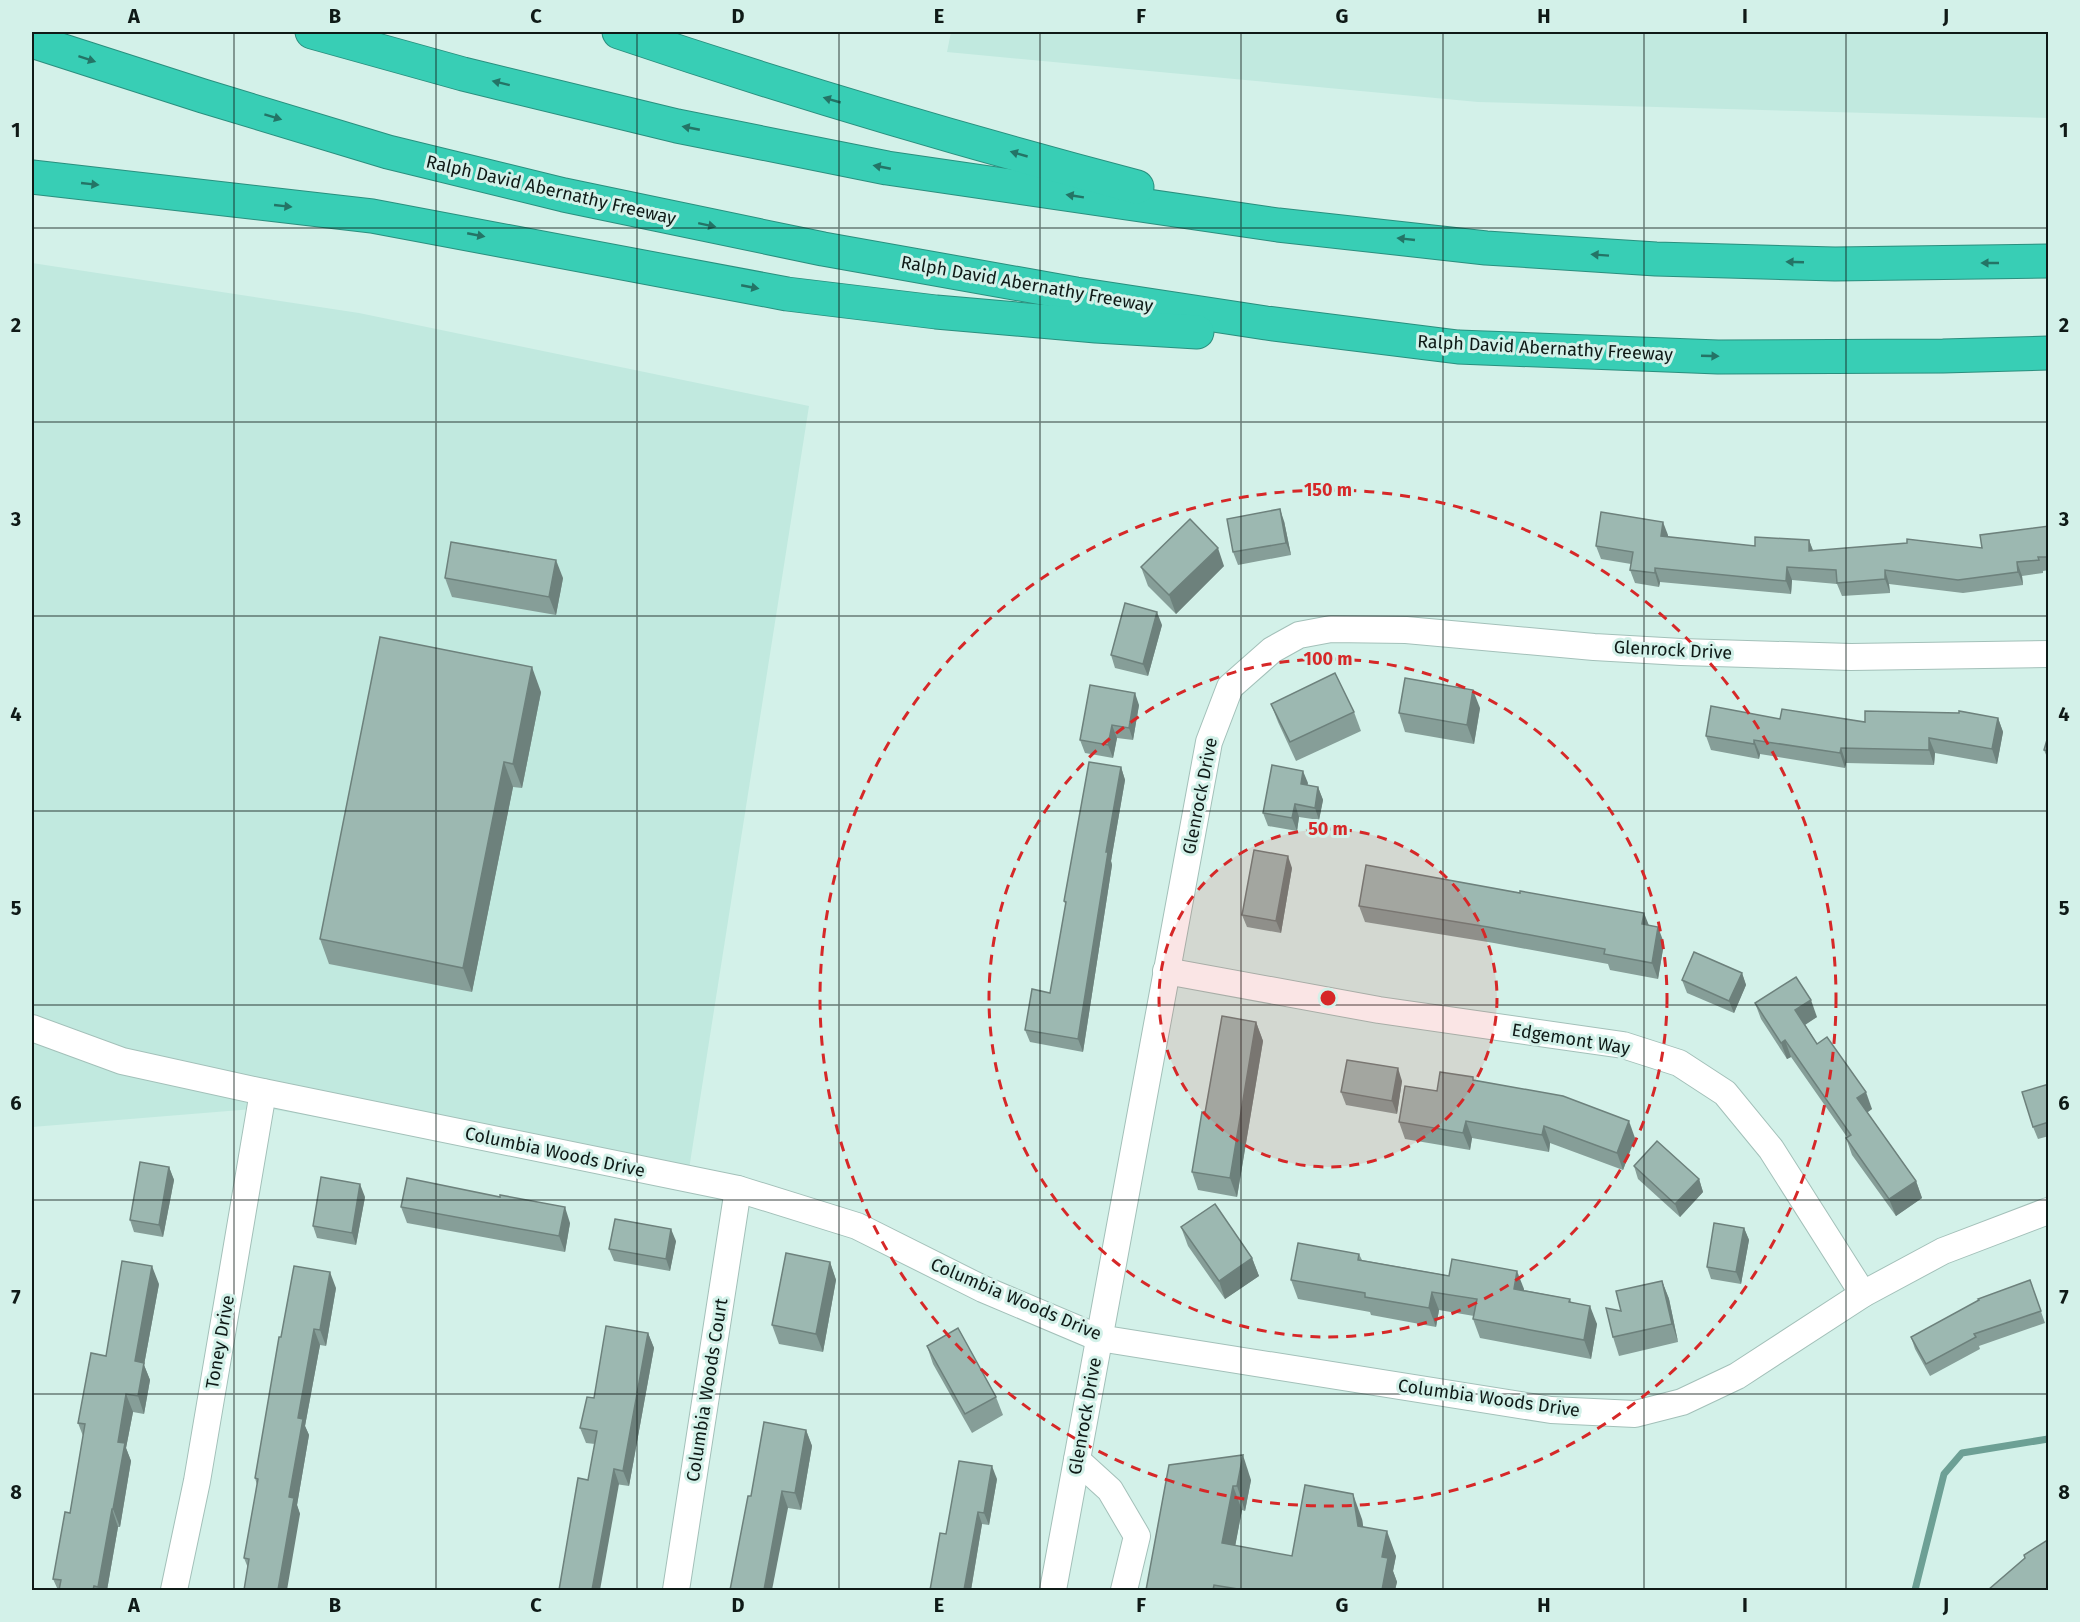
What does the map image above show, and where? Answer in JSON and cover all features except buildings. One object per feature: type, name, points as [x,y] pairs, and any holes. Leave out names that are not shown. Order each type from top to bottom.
[{"type":"highway","points":[[312,32],[463,74],[724,135],[887,168],[1278,225],[1486,248],[1656,259],[1835,264],[2049,261]]},
{"type":"highway","points":[[620,32],[728,69],[941,132],[1278,225]]},
{"type":"highway","name":"Ralph David Abernathy Freeway","points":[[32,41],[388,152],[564,195],[823,249],[1076,294],[1266,323],[1458,347],[1718,357],[1943,356],[2049,352]]},
{"type":"highway","points":[[32,177],[372,216],[787,294],[936,312],[1096,326],[1458,347]]},
{"type":"street","name":"Glenrock Drive","points":[[1053,1590],[1209,742],[1230,687],[1272,650],[1299,635],[1331,629],[1406,630],[1594,647],[1681,652],[1851,657],[2049,654]]},
{"type":"street","name":"Edgemont Way","points":[[1166,971],[1379,1010],[1623,1045],[1679,1063],[1725,1093],[1771,1149],[1863,1294]]},
{"type":"street","name":"Columbia Woods Drive","points":[[32,1028],[122,1061],[738,1189],[857,1226],[983,1289],[1099,1338],[1551,1410],[1635,1414],[1682,1402],[1737,1376],[1863,1294],[1943,1251],[2049,1211]]},
{"type":"street","name":"Toney Drive","points":[[174,1590],[197,1481],[263,1092]]},
{"type":"street","name":"Columbia Woods Court","points":[[676,1590],[738,1189]]},
{"type":"street","points":[[1077,1460],[1110,1490],[1137,1536],[1124,1590]]},
{"type":"shaded area","points":[[951,32],[2048,32],[2048,118],[1478,102],[947,52]]},
{"type":"shaded area","points":[[32,263],[359,313],[809,406],[687,1182],[265,1108],[32,1127]]},
{"type":"waterway","points":[[1915,1590],[1944,1474],[1962,1453],[2048,1439]]}]
